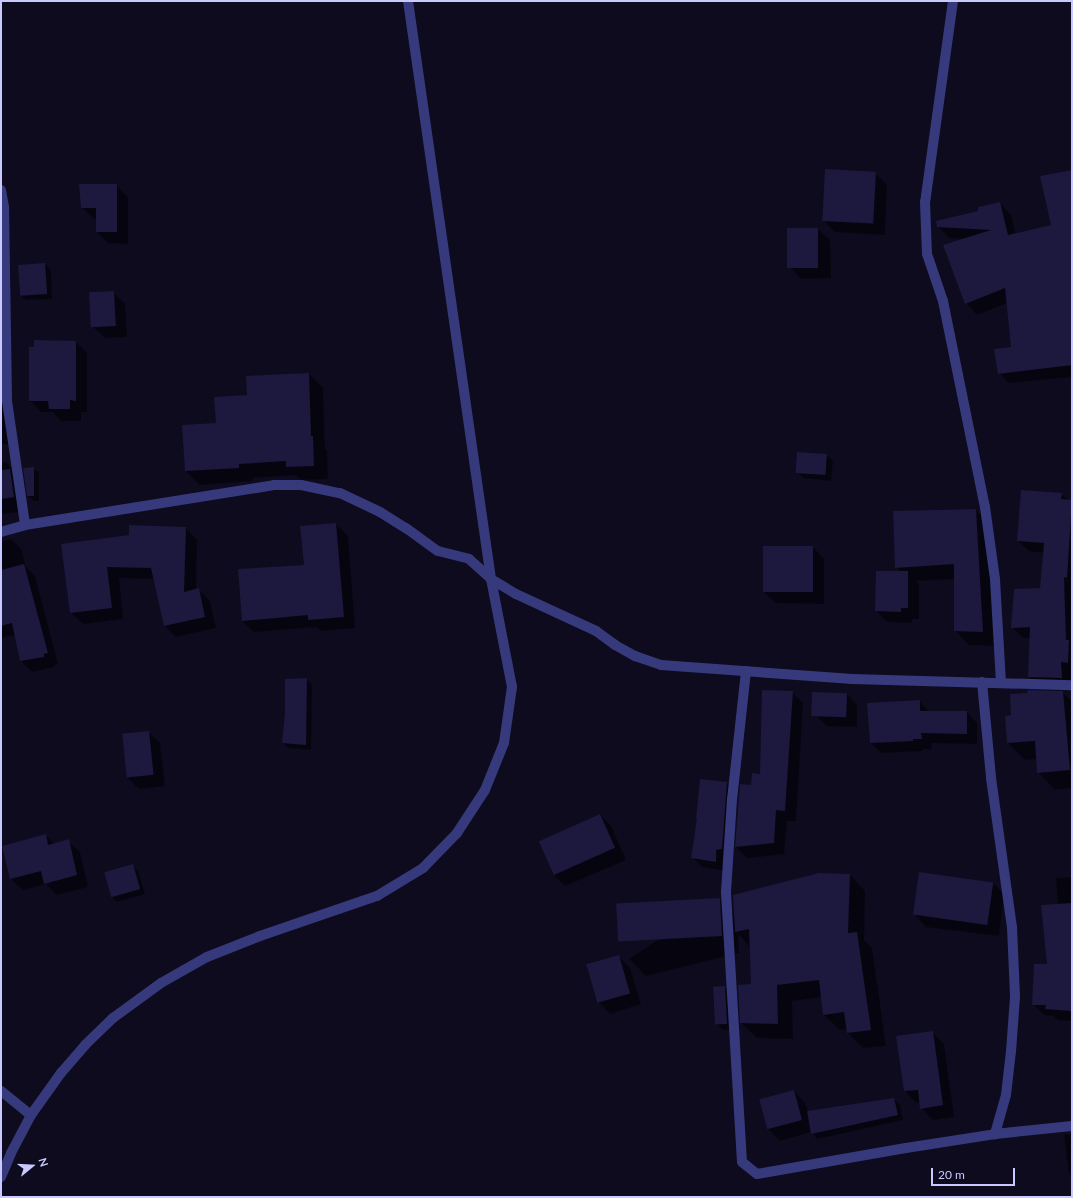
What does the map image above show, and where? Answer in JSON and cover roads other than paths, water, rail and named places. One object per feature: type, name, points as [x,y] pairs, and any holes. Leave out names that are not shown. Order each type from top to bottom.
[{"type":"street","points":[[1,1177],[11,1153],[31,1115],[61,1073],[85,1044],[113,1018],[160,983],[207,957],[260,936],[377,896],[423,868],[457,833],[485,790],[504,743],[512,687],[491,579],[408,1]]},
{"type":"street","points":[[952,1],[925,202],[926,254],[943,301],[985,507],[995,579],[1001,684]]},
{"type":"street","points":[[1,190],[4,207],[7,401],[25,525]]},
{"type":"street","points":[[1,532],[25,525],[274,485],[301,485],[340,493],[380,512],[406,528],[438,551],[469,559],[491,579],[516,594],[596,631],[615,646],[635,656],[661,665],[852,679],[1072,685]]},
{"type":"street","points":[[746,672],[732,799],[726,892],[742,1162],[757,1174],[995,1134],[1072,1126]]},
{"type":"street","points":[[982,682],[991,778],[1012,927],[1015,997],[1006,1095],[995,1134]]},
{"type":"street","points":[[1,1091],[31,1115]]}]
